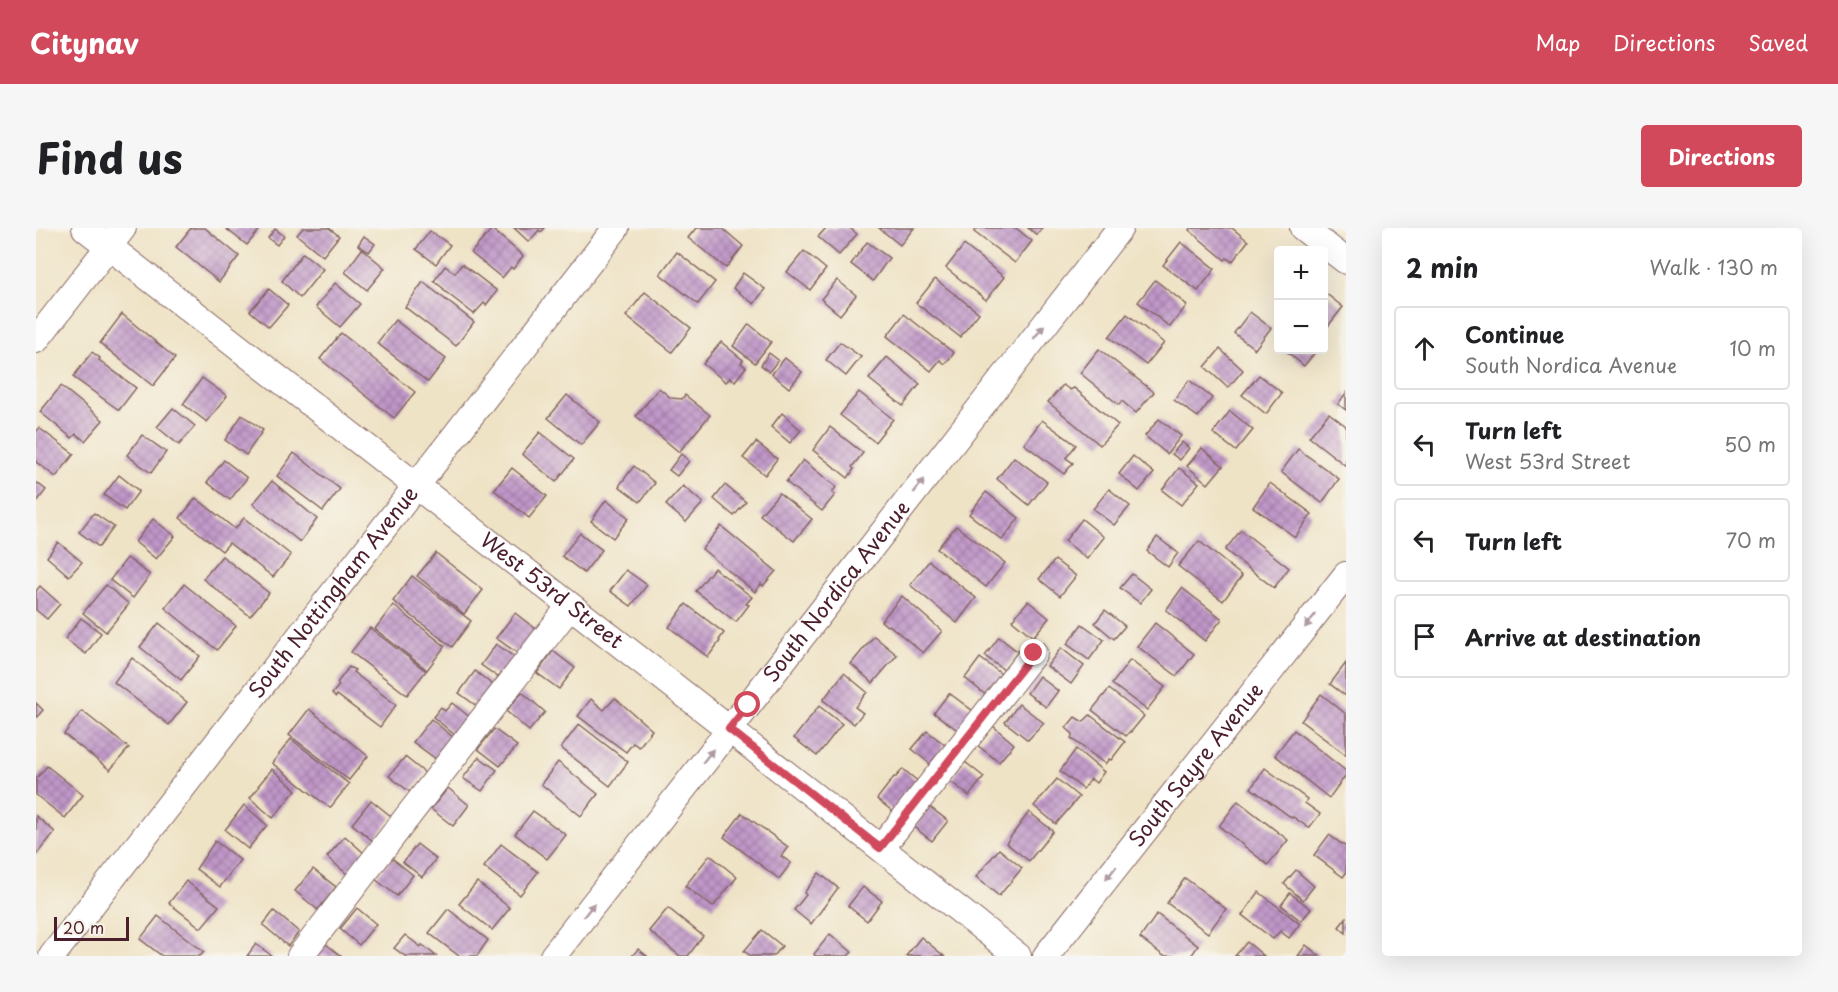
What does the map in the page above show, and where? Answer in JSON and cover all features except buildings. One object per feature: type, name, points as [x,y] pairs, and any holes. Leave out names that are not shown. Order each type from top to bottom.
[{"type":"street","name":"West 53rd Street","points":[[85,228],[116,237],[416,487],[1018,956]]},
{"type":"street","name":"South Nottingham Avenue","points":[[52,956],[616,228]]},
{"type":"street","name":"South Nordica Avenue","points":[[553,956],[1120,228]]},
{"type":"street","points":[[1303,228],[1344,256]]},
{"type":"street","points":[[36,340],[116,237]]},
{"type":"street","name":"South Sayre Avenue","points":[[1046,956],[1346,575]]},
{"type":"street","points":[[300,956],[570,606]]},
{"type":"street","points":[[880,848],[1034,653]]},
{"type":"route","points":[[748,705],[729,729],[880,848],[1034,653]]}]
